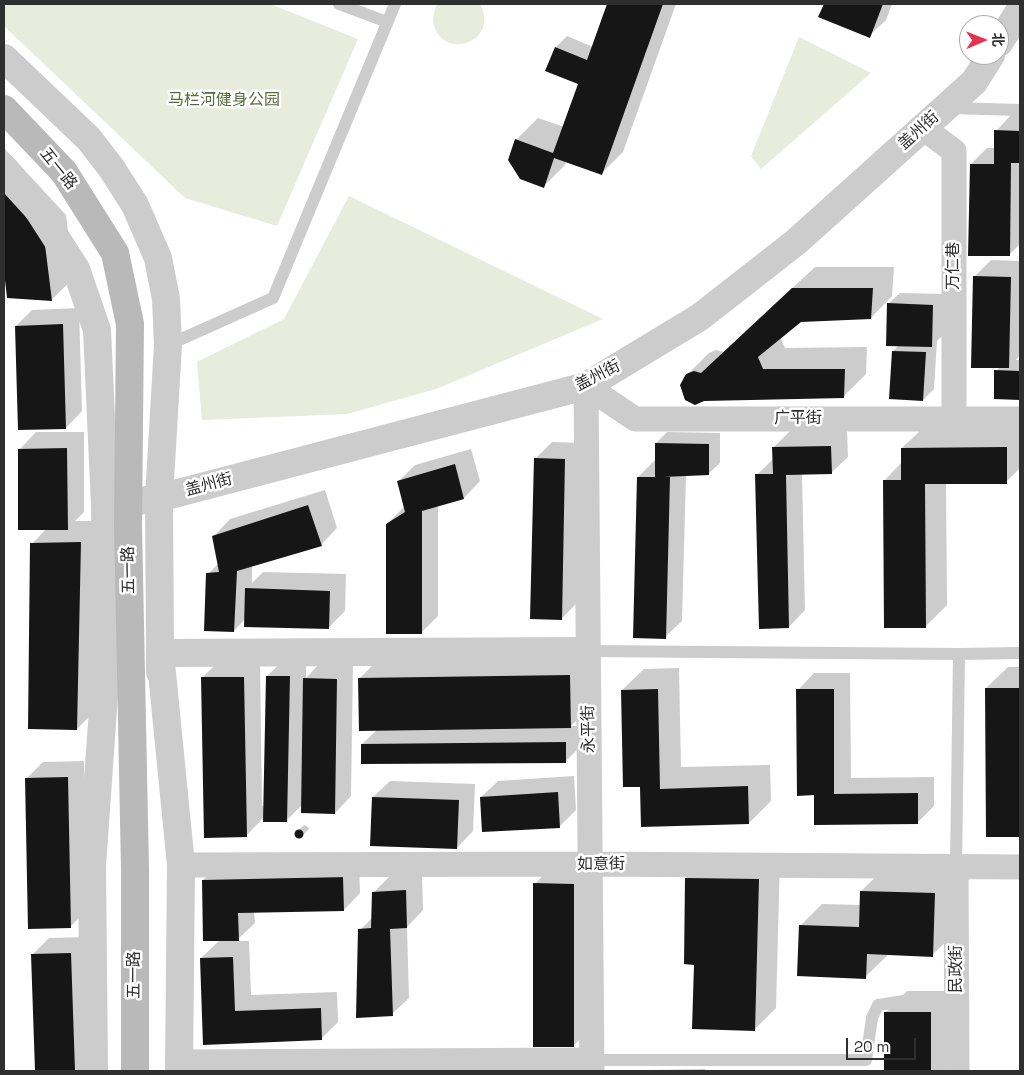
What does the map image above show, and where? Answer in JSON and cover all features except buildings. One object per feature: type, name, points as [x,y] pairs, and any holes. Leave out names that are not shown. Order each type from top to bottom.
[{"type":"main road","name":"五一路","points":[[4,109],[64,172],[115,253],[130,324],[128,526],[135,869],[136,1071]]},
{"type":"street","points":[[1009,27],[1020,10]]},
{"type":"street","points":[[4,58],[89,139],[112,169],[135,205],[158,258],[166,299],[168,345],[159,498],[160,653],[174,1068]]},
{"type":"street","name":"盖州街","points":[[105,506],[159,498],[586,386],[700,317],[796,242],[974,82],[985,65]]},
{"type":"street","name":"万仁巷","points":[[923,128],[954,151],[954,419]]},
{"type":"street","points":[[4,168],[33,202],[76,269],[97,330],[105,506],[110,1071]]},
{"type":"street","name":"广平街","points":[[586,386],[635,419],[1020,419]]},
{"type":"street","name":"永平街","points":[[586,386],[592,1066]]},
{"type":"street","points":[[160,653],[588,651]]},
{"type":"street","points":[[94,1071],[92,866],[107,652]]},
{"type":"street","points":[[160,653],[181,865],[174,1068]]},
{"type":"street","name":"如意街","points":[[181,865],[590,864],[1020,867]]},
{"type":"street","name":"民政街","points":[[956,866],[957,1071]]},
{"type":"street","points":[[174,1068],[592,1066]]},
{"type":"lane","points":[[339,4],[387,22]]},
{"type":"lane","points":[[168,345],[273,298],[395,4]]},
{"type":"lane","points":[[946,107],[1020,110]]},
{"type":"lane","points":[[588,651],[1020,653]]},
{"type":"lane","points":[[956,866],[959,654]]},
{"type":"lane","points":[[592,1066],[866,1060],[872,1018],[878,1005],[904,1001],[957,999]]},
{"type":"green space","name":"马栏河健身公园","points":[[4,4],[270,4],[358,39],[277,226],[185,198],[4,26]]},
{"type":"green space","points":[[437,4],[480,4],[484,17],[483,28],[469,42],[449,43],[440,37],[434,26],[433,20]]},
{"type":"green space","points":[[799,37],[871,73],[761,169],[751,156]]},
{"type":"green space","points":[[349,196],[603,319],[436,389],[347,414],[202,420],[197,362],[284,319]]}]
